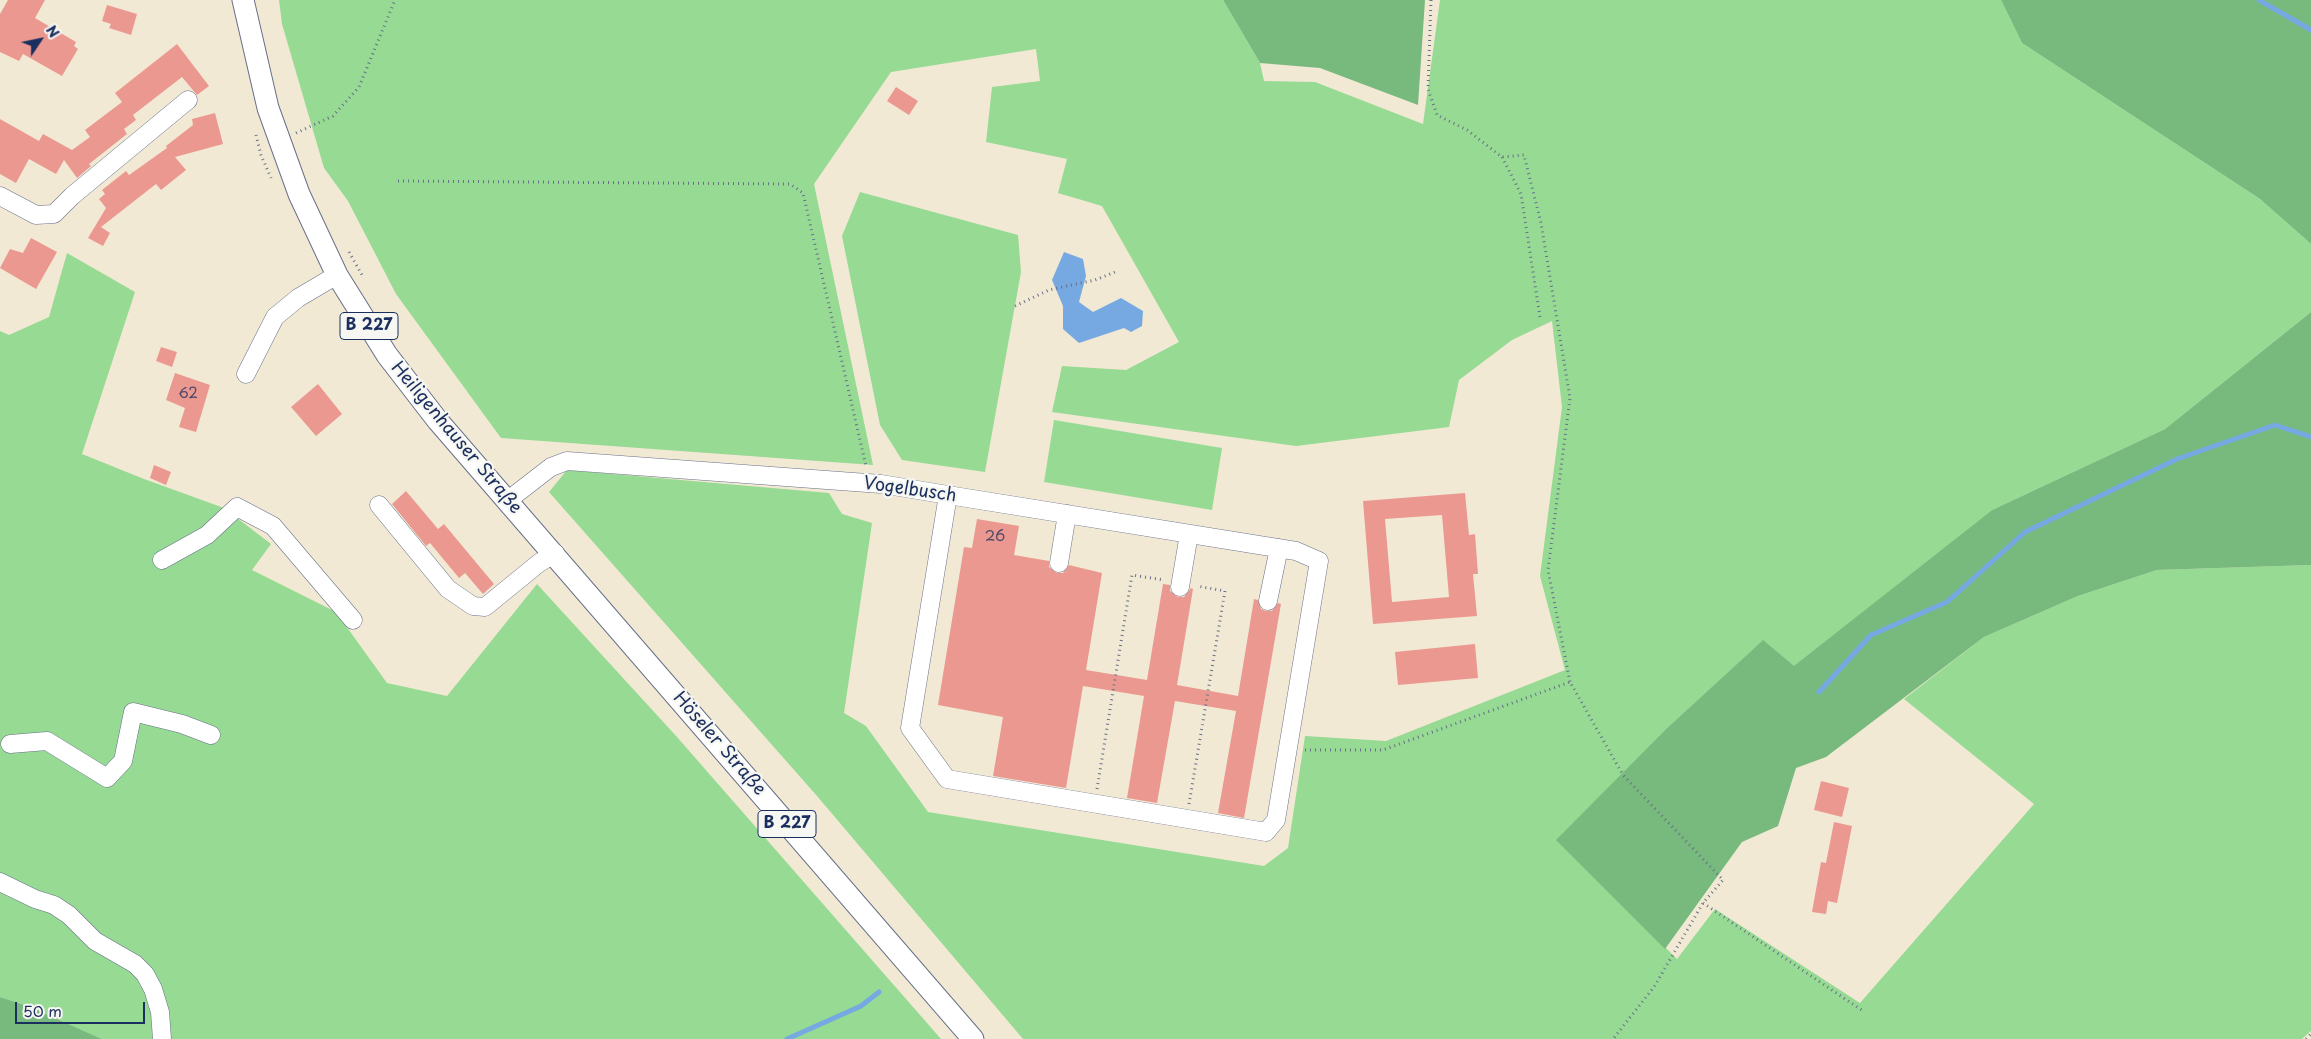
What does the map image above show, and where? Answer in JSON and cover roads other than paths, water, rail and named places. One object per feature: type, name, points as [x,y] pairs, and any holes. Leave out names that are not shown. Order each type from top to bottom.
[{"type":"main road","name":"Heiligenhauser Straße","points":[[243,0],[252,46],[273,124],[299,194],[337,275],[387,355],[438,421],[602,609]]},
{"type":"main road","name":"Höseler Straße","points":[[602,609],[973,1039]]},
{"type":"street","points":[[0,196],[36,215],[54,214],[72,196],[188,100]]},
{"type":"street","points":[[246,374],[275,317],[298,298],[337,275]]},
{"type":"street","name":"Vogelbusch","points":[[507,501],[551,467],[567,461],[870,484],[948,495],[1279,548],[1296,551],[1319,561],[1276,820],[1266,832],[947,779],[910,728],[948,495]]},
{"type":"street","points":[[379,504],[448,588],[472,606],[485,607],[539,563],[555,553]]},
{"type":"street","points":[[162,560],[207,535],[238,506],[273,526],[353,620]]},
{"type":"street","points":[[1059,563],[1068,514]]},
{"type":"street","points":[[1181,585],[1189,534]]},
{"type":"street","points":[[1268,601],[1279,548]]},
{"type":"street","points":[[10,744],[47,741],[107,778],[123,761],[133,712],[182,724],[212,735]]},
{"type":"street","points":[[0,882],[35,899],[54,905],[69,915],[95,941],[136,964],[145,974],[153,989],[160,1012],[162,1039]]},
{"type":"water","points":[[1064,252],[1083,259],[1086,276],[1079,302],[1093,312],[1121,298],[1143,311],[1142,326],[1131,332],[1124,328],[1079,343],[1063,329],[1063,306],[1052,280]]},
{"type":"waterway","points":[[2259,0],[2311,30]]},
{"type":"waterway","points":[[1819,692],[1871,635],[1947,602],[2025,532],[2177,459],[2275,425],[2311,437]]},
{"type":"waterway","points":[[787,1039],[861,1006],[879,992]]}]
